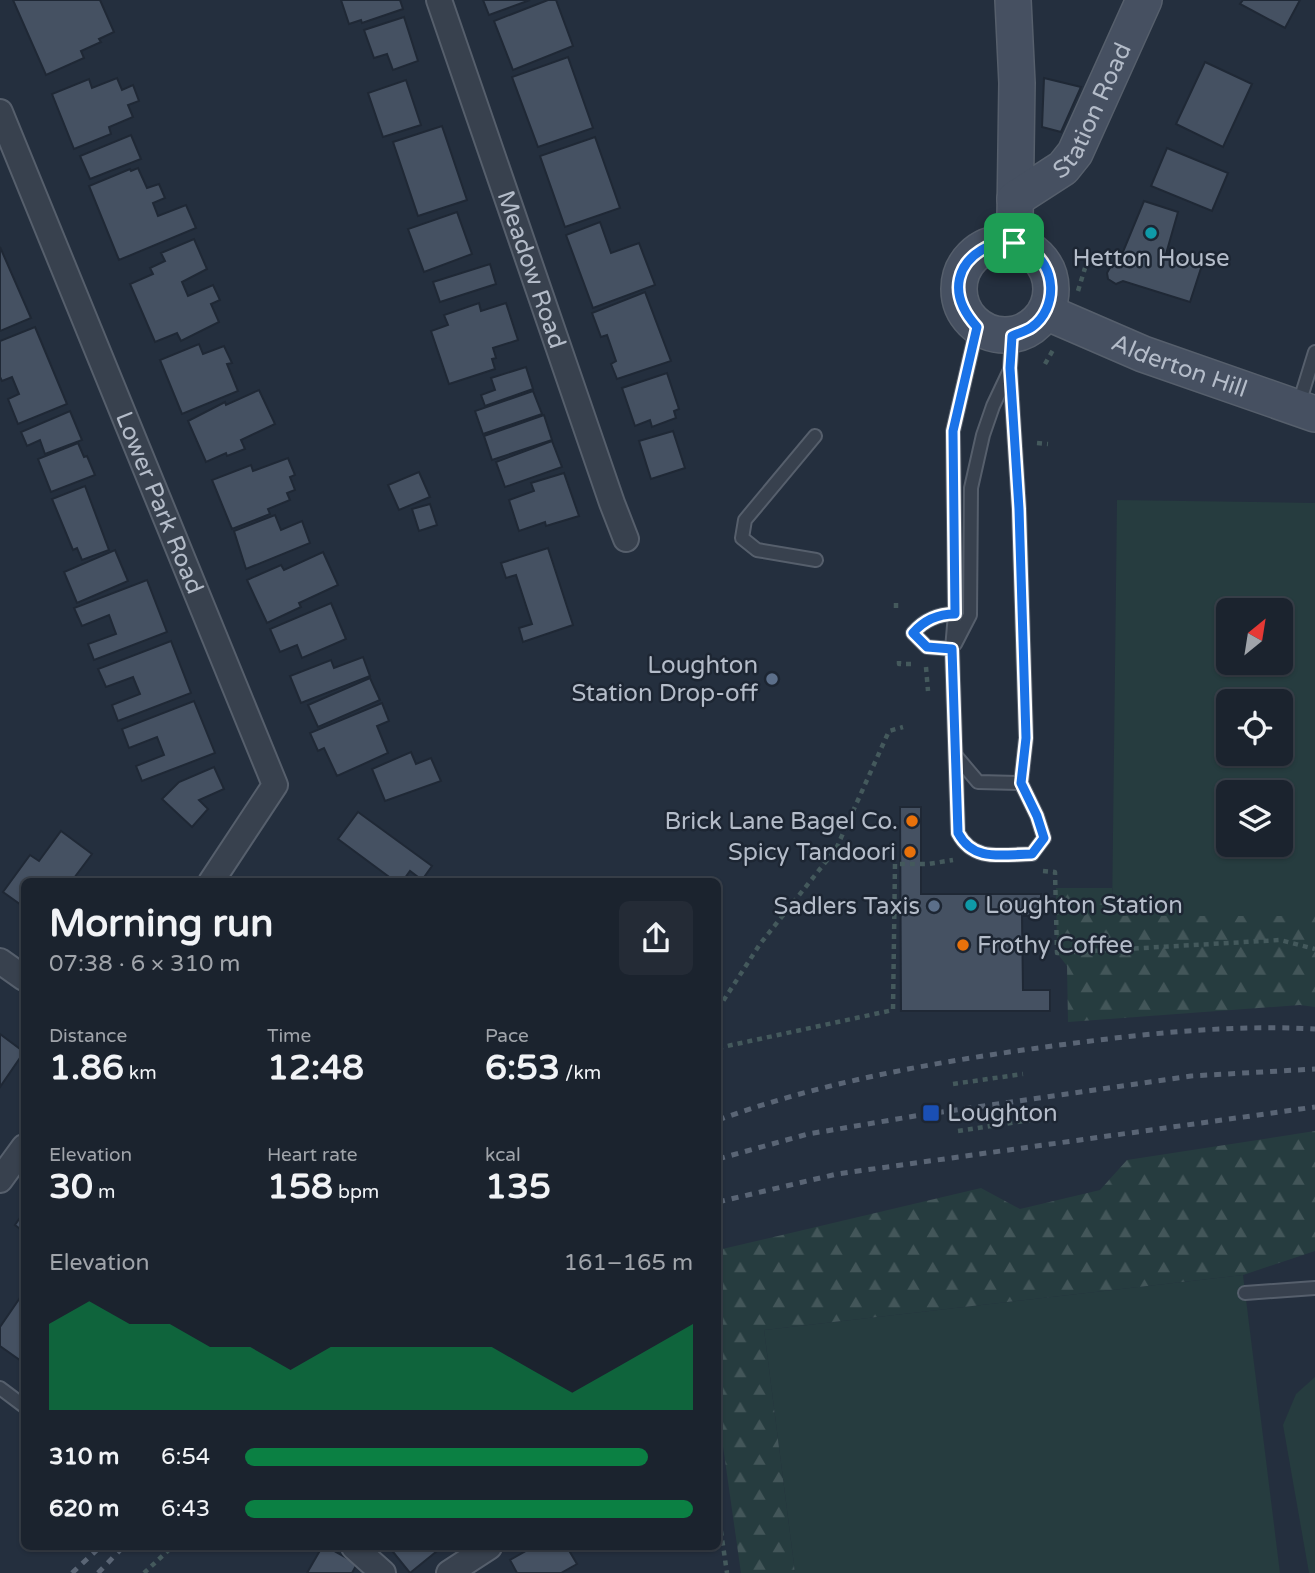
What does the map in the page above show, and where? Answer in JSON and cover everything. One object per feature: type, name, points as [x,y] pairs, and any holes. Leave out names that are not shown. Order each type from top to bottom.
[{"type":"street","name":"Meadow Road","points":[[439,0],[626,539]]},
{"type":"street","points":[[1013,0],[1017,83],[1014,243]]},
{"type":"street","name":"Station Road","points":[[1016,199],[1055,174],[1075,153],[1144,0]]},
{"type":"street","name":"Lower Park Road","points":[[0,112],[275,785],[214,878]]},
{"type":"street","points":[[996,243],[1014,243],[1030,250],[1043,262],[1050,278],[1051,296],[1046,312],[1011,352],[993,335],[977,327],[965,314],[958,297],[959,279],[966,262],[979,250],[996,243]]},
{"type":"street","name":"Alderton Hill","points":[[1046,312],[1143,354],[1307,410]]},
{"type":"street","points":[[0,961],[21,976]]},
{"type":"street","points":[[0,1180],[21,1151]]},
{"type":"street","points":[[357,1550],[383,1573]]},
{"type":"street","points":[[449,1573],[481,1550]]},
{"type":"lane","points":[[977,327],[953,431],[955,614],[952,649],[958,833],[965,846],[983,855],[1032,854],[1044,838],[1021,783],[1026,738],[1011,352]]},
{"type":"lane","points":[[952,649],[970,615],[971,488],[1011,352]]},
{"type":"lane","points":[[1307,410],[1315,352]]},
{"type":"lane","points":[[815,436],[745,520],[742,538],[757,550],[816,560]]},
{"type":"lane","points":[[952,649],[927,647],[913,633],[922,623],[942,614],[955,614]]},
{"type":"lane","points":[[956,757],[978,782],[1021,783]]},
{"type":"lane","points":[[1245,1293],[1315,1288]]},
{"type":"lane","points":[[0,1388],[21,1404]]},
{"type":"path","points":[[1037,443],[1048,444]]},
{"type":"path","points":[[896,603],[897,611]]},
{"type":"path","points":[[899,661],[899,664],[926,664],[928,691]]},
{"type":"path","points":[[721,1004],[760,944],[836,849],[889,731],[903,727]]},
{"type":"path","points":[[721,1047],[893,1010],[895,864],[928,864],[983,855]]},
{"type":"path","points":[[1055,872],[1057,953],[1280,940],[1315,949]]},
{"type":"path","points":[[953,1085],[1023,1074]]},
{"type":"path","points":[[958,1132],[1030,1120]]},
{"type":"path","points":[[721,1532],[727,1573]]},
{"type":"path","points":[[144,1573],[169,1550]]},
{"type":"green space","points":[[1117,500],[1315,503],[1315,916],[1112,916]]},
{"type":"green space","points":[[1056,888],[1112,888],[1112,916],[1315,916],[1315,1007],[1300,1005],[1068,1022],[1067,966],[1057,953]]},
{"type":"green space","points":[[1315,1131],[1315,1251],[1243,1275],[764,1330],[795,1573],[741,1573],[721,1432],[721,1249],[981,1188],[1020,1209],[1100,1190],[1127,1160]]},
{"type":"green space","points":[[1243,1275],[1280,1573],[795,1573],[764,1330]]},
{"type":"green space","points":[[1315,1377],[1315,1573],[1309,1573],[1283,1425],[1296,1394]]},
{"type":"building","points":[[13,0],[100,0],[114,32],[99,39],[101,42],[81,51],[84,58],[46,75]]},
{"type":"building","points":[[341,0],[400,0],[403,9],[362,23],[361,20],[349,24]]},
{"type":"building","points":[[483,0],[530,0],[489,15]]},
{"type":"building","points":[[548,0],[556,0],[573,46],[513,70],[494,21]]},
{"type":"building","points":[[1243,0],[1300,0],[1285,28],[1240,4]]},
{"type":"building","points":[[404,17],[418,61],[393,70],[387,54],[374,58],[364,30]]},
{"type":"building","points":[[568,57],[593,128],[538,147],[512,77]]},
{"type":"building","points":[[1205,62],[1252,84],[1223,147],[1176,124]]},
{"type":"building","points":[[117,78],[122,90],[133,85],[139,101],[128,105],[133,117],[109,127],[111,134],[74,149],[52,94],[89,79],[92,88]]},
{"type":"building","points":[[1044,78],[1081,87],[1061,132],[1042,127]]},
{"type":"building","points":[[406,80],[421,125],[383,137],[368,93]]},
{"type":"building","points":[[442,126],[467,200],[418,216],[393,142]]},
{"type":"building","points":[[131,135],[141,159],[90,179],[80,156]]},
{"type":"building","points":[[595,137],[620,208],[565,227],[540,156]]},
{"type":"building","points":[[1167,148],[1228,173],[1212,211],[1151,186]]},
{"type":"building","points":[[138,168],[147,188],[159,184],[165,198],[153,203],[158,216],[186,205],[196,228],[119,260],[89,186]]},
{"type":"building","name":"Hetton House","points":[[1144,201],[1178,212],[1166,254],[1202,265],[1190,302],[1123,281],[1116,284],[1108,279],[1107,273],[1112,264],[1118,264]]},
{"type":"building","points":[[457,212],[472,254],[424,272],[408,229]]},
{"type":"building","points":[[600,222],[611,253],[639,243],[655,285],[593,308],[566,235]]},
{"type":"building","points":[[194,239],[207,269],[182,282],[188,296],[213,285],[220,300],[211,304],[219,322],[181,341],[177,333],[155,342],[130,284],[153,274],[150,268],[165,261],[161,253]]},
{"type":"building","points":[[0,247],[31,318],[0,331]]},
{"type":"building","points":[[490,264],[496,284],[440,302],[433,282]]},
{"type":"building","points":[[645,292],[671,361],[617,379],[611,364],[616,361],[607,335],[601,337],[592,313]]},
{"type":"building","points":[[479,303],[481,311],[506,303],[518,340],[493,348],[495,369],[449,384],[431,331],[448,325],[444,315]]},
{"type":"building","points":[[35,327],[67,404],[18,424],[8,399],[19,394],[12,377],[2,381],[0,377],[0,341]]},
{"type":"building","points":[[199,344],[203,354],[224,346],[232,363],[227,364],[238,391],[182,414],[160,360]]},
{"type":"building","points":[[526,367],[533,389],[485,406],[481,395],[495,390],[491,378]]},
{"type":"building","points":[[667,373],[679,409],[674,411],[676,418],[652,427],[650,420],[635,426],[622,388]]},
{"type":"building","points":[[259,390],[275,424],[241,440],[245,449],[227,456],[226,453],[206,462],[188,421],[225,402],[226,405]]},
{"type":"building","points":[[533,391],[542,414],[483,434],[475,411]]},
{"type":"building","points":[[70,411],[82,440],[45,454],[40,440],[27,446],[21,432]]},
{"type":"building","points":[[544,415],[552,440],[492,460],[484,436]]},
{"type":"building","points":[[673,431],[685,468],[651,479],[639,441]]},
{"type":"building","points":[[552,441],[562,467],[505,487],[496,462]]},
{"type":"building","points":[[78,443],[95,475],[51,492],[38,459]]},
{"type":"building","points":[[288,458],[295,475],[290,477],[295,490],[287,493],[290,500],[268,509],[270,514],[232,529],[212,480],[251,465],[253,471]]},
{"type":"building","points":[[419,472],[430,497],[399,510],[388,485]]},
{"type":"building","points":[[564,473],[579,516],[546,526],[545,522],[519,531],[509,500],[534,491],[531,483]]},
{"type":"building","points":[[85,486],[109,550],[82,560],[77,548],[73,550],[52,499]]},
{"type":"building","points":[[430,504],[437,525],[419,531],[412,509]]},
{"type":"building","points":[[275,515],[281,530],[302,521],[310,543],[246,569],[234,531]]},
{"type":"building","points":[[548,548],[573,625],[523,642],[519,628],[532,624],[516,575],[506,578],[501,563]]},
{"type":"building","points":[[115,550],[128,581],[77,603],[64,572]]},
{"type":"building","points":[[323,552],[338,585],[299,603],[301,607],[267,623],[247,580],[281,565],[284,570]]},
{"type":"building","points":[[147,580],[167,632],[94,660],[88,644],[116,634],[109,615],[82,626],[74,608]]},
{"type":"building","points":[[331,603],[346,639],[302,658],[297,645],[280,652],[270,629]]},
{"type":"building","points":[[171,641],[191,693],[118,721],[112,705],[140,694],[133,677],[106,687],[98,669]]},
{"type":"building","points":[[363,657],[370,676],[301,703],[290,676],[331,660],[334,668]]},
{"type":"building","points":[[370,678],[380,700],[318,727],[308,705]]},
{"type":"building","points":[[194,701],[215,753],[142,781],[136,766],[164,755],[157,737],[129,748],[122,729]]},
{"type":"building","points":[[382,703],[389,721],[377,726],[388,753],[337,776],[324,748],[318,751],[310,733]]},
{"type":"building","points":[[411,752],[416,764],[431,758],[441,781],[385,801],[372,769]]},
{"type":"building","points":[[214,767],[224,789],[199,800],[208,809],[192,827],[162,799],[179,782]]},
{"type":"building","name":"Loughton Station","points":[[900,807],[921,807],[921,894],[1041,894],[1041,916],[1022,916],[1023,990],[1050,990],[1050,1011],[901,1011]]},
{"type":"building","points":[[358,812],[432,866],[423,878],[410,871],[405,878],[391,878],[338,839]]},
{"type":"building","points":[[61,831],[92,854],[74,878],[21,878],[21,905],[3,892],[30,855],[39,861]]},
{"type":"building","points":[[0,1034],[21,1050],[21,1056],[0,1087]]},
{"type":"building","points":[[21,1216],[21,1230],[15,1225]]},
{"type":"building","points":[[21,1296],[21,1361],[0,1346],[0,1327]]},
{"type":"building","points":[[320,1550],[332,1550],[357,1564],[352,1573],[307,1573]]},
{"type":"building","points":[[391,1550],[438,1550],[410,1573]]},
{"type":"building","points":[[528,1550],[569,1550],[577,1564],[561,1573],[517,1573],[510,1560]]},
{"type":"railway","points":[[721,1119],[838,1084],[1004,1053],[1179,1032],[1247,1028],[1315,1029]]},
{"type":"railway","points":[[721,1158],[808,1134],[921,1115],[1191,1076],[1315,1069]]},
{"type":"railway","points":[[721,1201],[837,1174],[1315,1107]]},
{"type":"railway","points":[[72,1573],[97,1550]]},
{"type":"railway","points":[[98,1573],[120,1550]]},
{"type":"place","name":"Hetton House","points":[[1151,233]]},
{"type":"place","name":"Loughton Station Drop-off","points":[[772,679]]},
{"type":"place","name":"Brick Lane Bagel Co.","points":[[912,821]]},
{"type":"place","name":"Spicy Tandoori","points":[[910,852]]},
{"type":"place","name":"Loughton Station","points":[[971,905]]},
{"type":"place","name":"Sadlers Taxis","points":[[934,906]]},
{"type":"place","name":"Frothy Coffee","points":[[963,945]]},
{"type":"place","name":"Loughton","points":[[931,1113]]},
{"type":"route","points":[[996,243],[1014,243],[1030,250],[1043,262],[1050,278],[1051,296],[1046,312],[1032,328],[1012,336],[1010,368],[1019,509],[1026,738],[1021,783],[1044,838],[1032,854],[983,855],[965,846],[958,833],[952,649],[927,647],[913,633],[922,623],[942,614],[955,614],[953,431],[977,327],[965,314],[958,297],[959,279],[966,262],[979,250],[996,243]]}]
